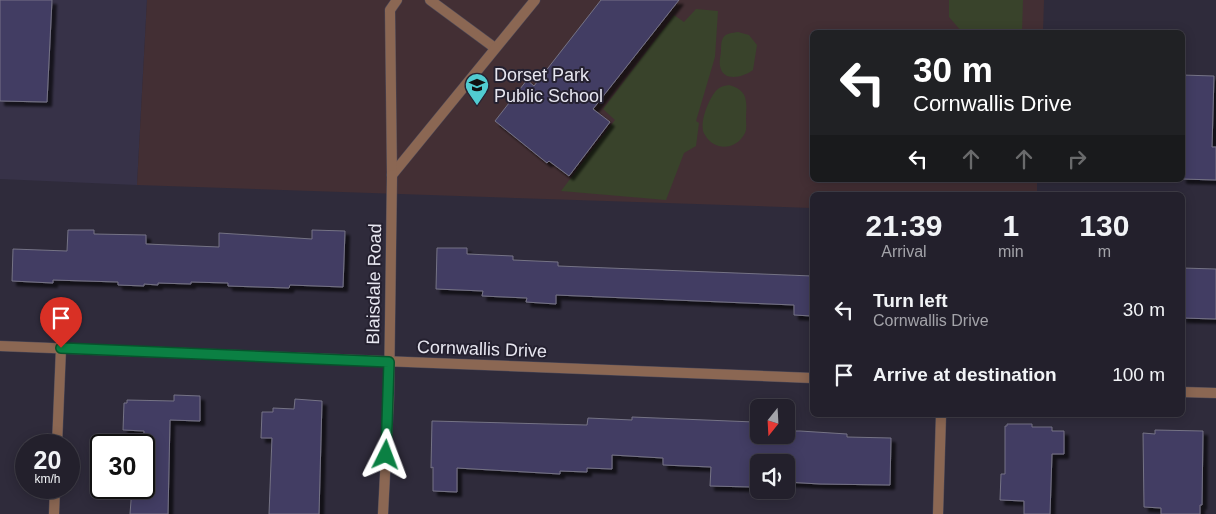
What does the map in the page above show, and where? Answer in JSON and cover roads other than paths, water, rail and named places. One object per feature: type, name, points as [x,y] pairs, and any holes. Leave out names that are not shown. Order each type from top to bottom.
[{"type":"street","name":"Blaisdale Road","points":[[384,514],[389,396],[392,175],[390,10],[397,0]]},
{"type":"street","points":[[430,0],[495,48]]},
{"type":"street","points":[[392,175],[535,0]]},
{"type":"street","name":"Cornwallis Drive","points":[[0,346],[810,378]]},
{"type":"street","points":[[57,434],[61,348]]},
{"type":"street","points":[[1185,392],[1216,393]]},
{"type":"street","points":[[938,514],[941,417]]},
{"type":"street","points":[[54,514],[55,499]]},
{"type":"place","name":"Dorset Park Public School","points":[[477,106]]}]
